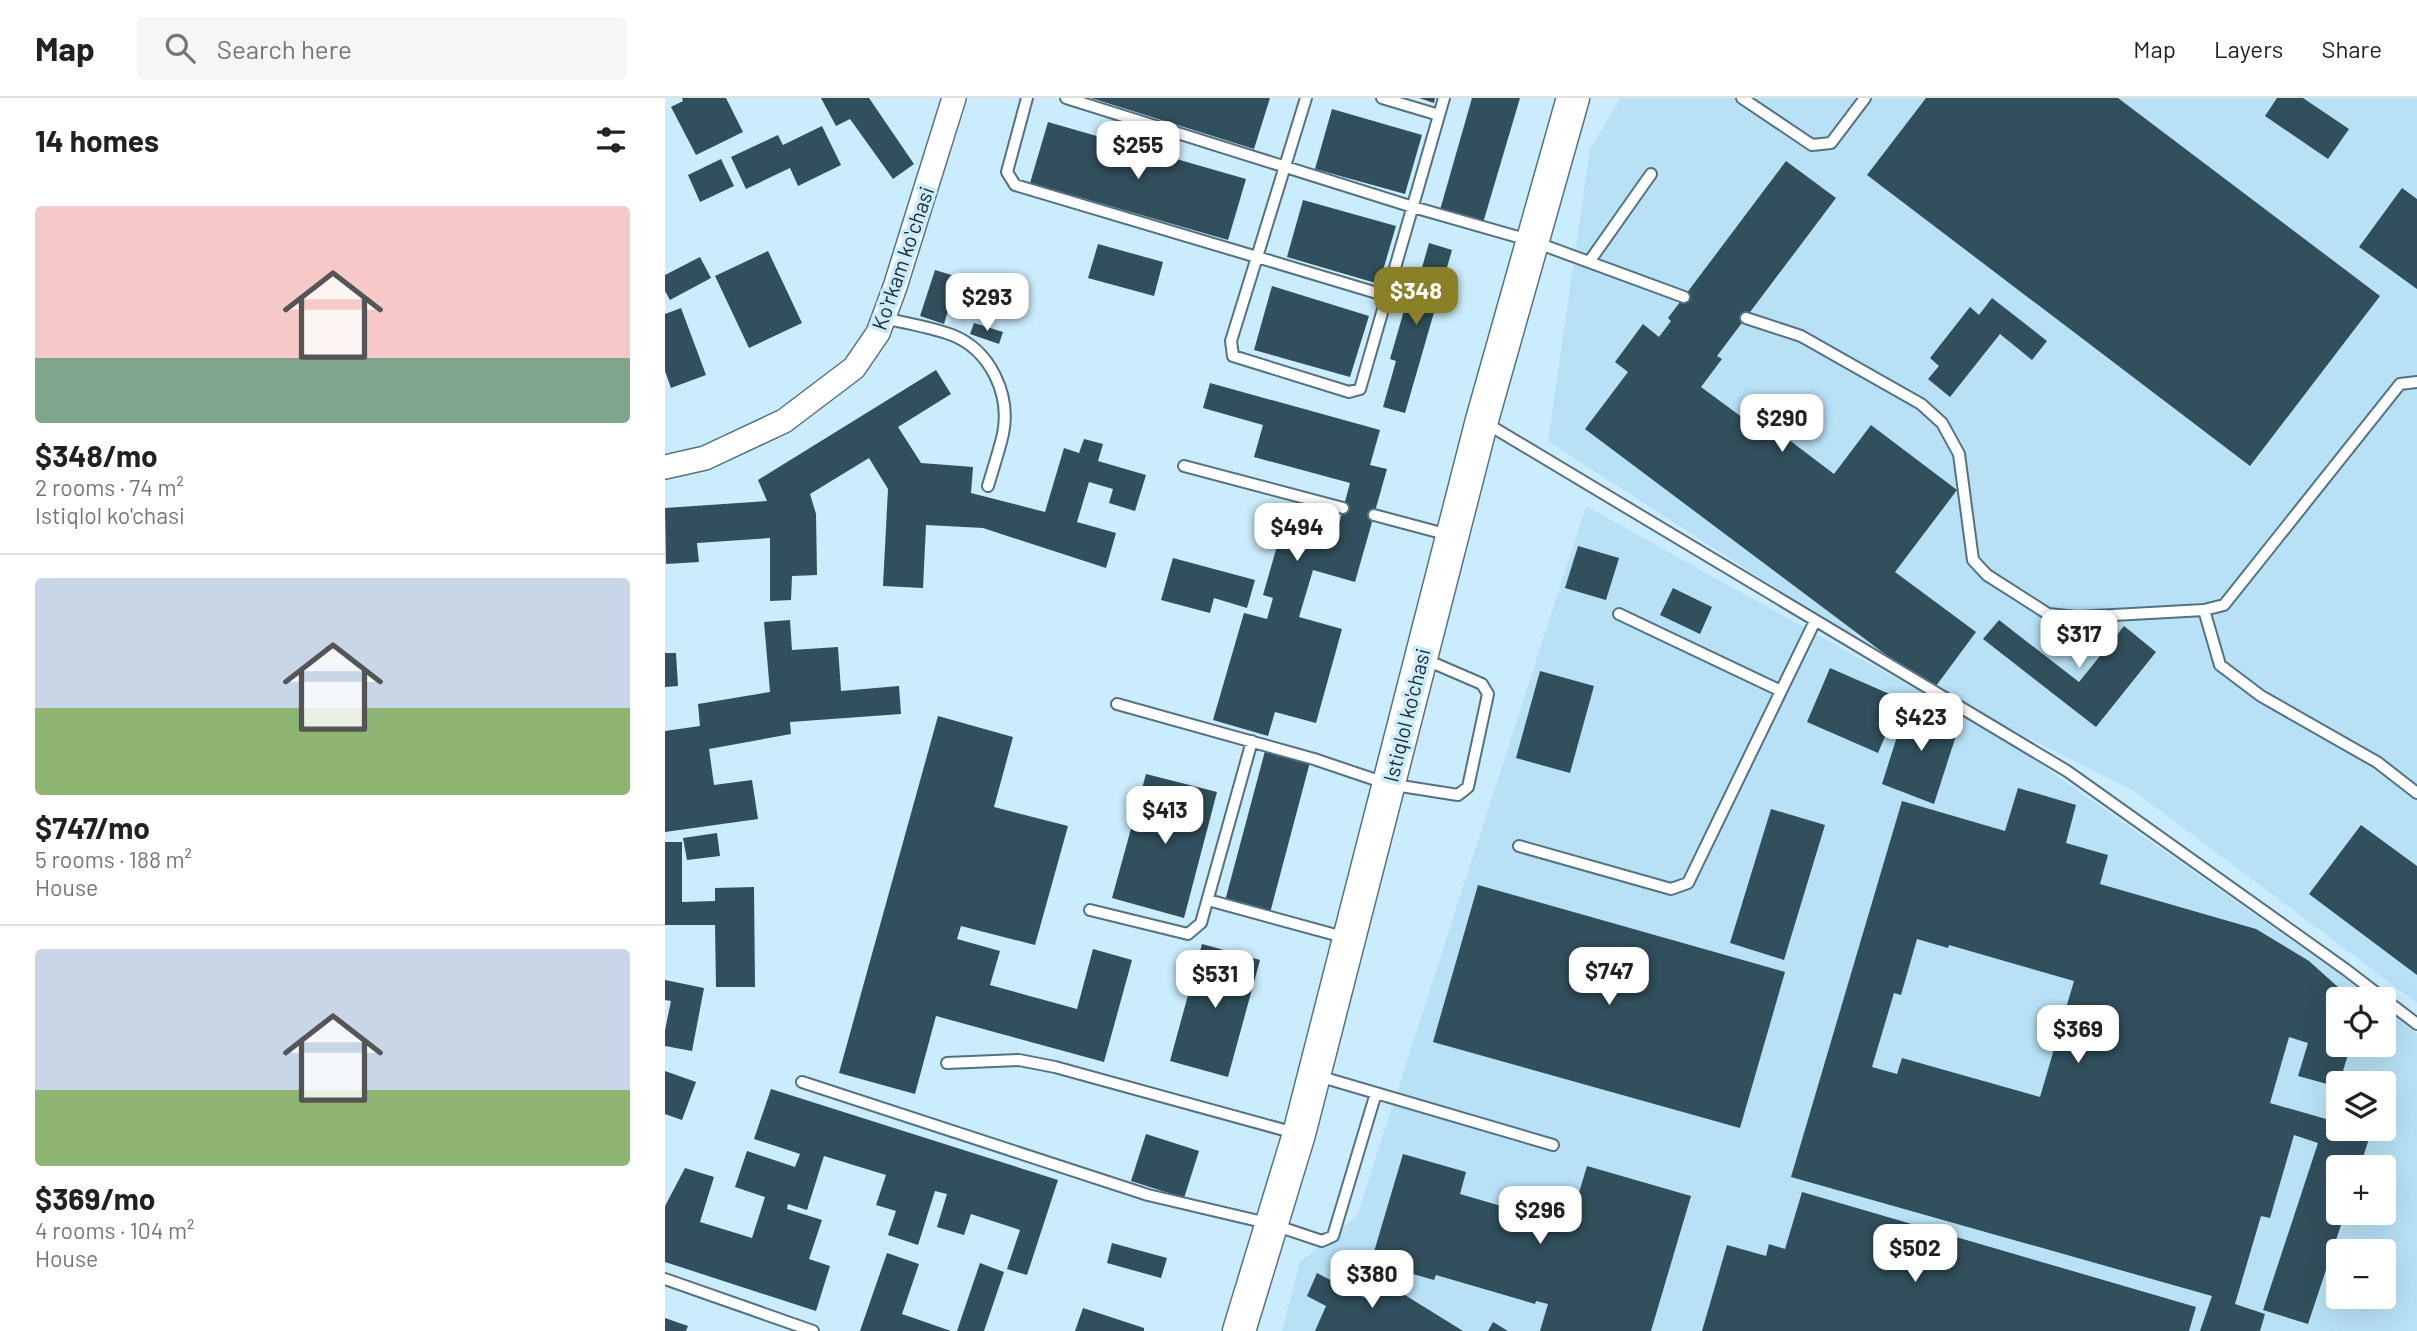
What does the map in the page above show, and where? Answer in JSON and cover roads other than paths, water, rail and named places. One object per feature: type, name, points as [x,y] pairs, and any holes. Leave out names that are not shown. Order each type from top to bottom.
[{"type":"main road","name":"Istiqlol ko'chasi","points":[[1239,1331],[1299,1134],[1482,420],[1573,98]]},
{"type":"street","name":"Koʻrkam koʻchasi","points":[[665,467],[705,458],[784,421],[854,368],[877,333],[883,318],[954,98]]},
{"type":"lane","points":[[1027,98],[1007,172],[1015,185],[1387,296]]},
{"type":"lane","points":[[1066,98],[1412,207],[1532,241],[1683,297]]},
{"type":"lane","points":[[1306,98],[1231,341],[1233,356],[1349,393],[1360,388],[1444,98]]},
{"type":"lane","points":[[1382,98],[1439,115]]},
{"type":"lane","points":[[1742,98],[1812,145],[1831,143],[1865,98]]},
{"type":"lane","points":[[1589,262],[1651,174]]},
{"type":"lane","points":[[883,318],[953,336],[980,353],[997,376],[1003,404],[1004,431],[988,486]]},
{"type":"lane","points":[[1745,318],[1801,336],[1921,404],[1942,423],[1959,454],[1973,560],[1987,575],[2048,614],[2077,617],[2204,610],[2224,605],[2400,384],[2417,382]]},
{"type":"lane","points":[[1482,420],[2067,771],[2346,969],[2417,1024]]},
{"type":"lane","points":[[1184,466],[1343,508]]},
{"type":"lane","points":[[1374,515],[1453,536]]},
{"type":"lane","points":[[2204,610],[2220,665],[2261,696],[2377,762],[2417,793]]},
{"type":"lane","points":[[1619,614],[1781,691]]},
{"type":"lane","points":[[1519,846],[1671,889],[1688,883],[1815,621]]},
{"type":"lane","points":[[1117,704],[1252,741],[1388,784],[1458,795],[1468,787],[1488,694],[1482,684],[1421,657]]},
{"type":"lane","points":[[1090,909],[1188,934],[1201,923],[1252,741]]},
{"type":"lane","points":[[1207,900],[1349,939]]},
{"type":"lane","points":[[947,1063],[1019,1060],[1055,1067],[1299,1134]]},
{"type":"lane","points":[[1314,1074],[1553,1145]]},
{"type":"lane","points":[[802,1082],[1148,1195],[1271,1224],[1322,1241],[1333,1236],[1377,1093]]},
{"type":"lane","points":[[665,1279],[813,1331]]}]
